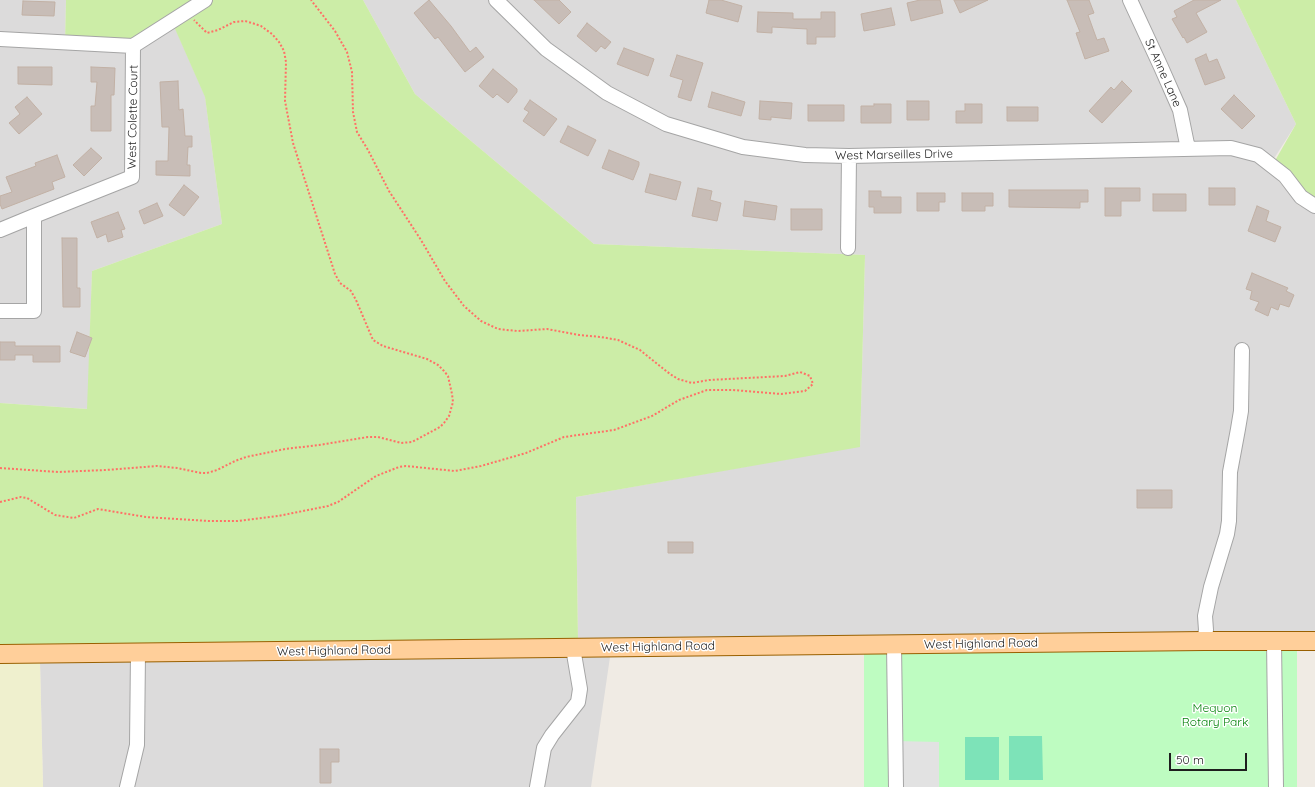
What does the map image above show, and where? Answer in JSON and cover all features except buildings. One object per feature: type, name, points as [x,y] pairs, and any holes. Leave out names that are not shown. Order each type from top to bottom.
[{"type":"main road","name":"West Highland Road","points":[[0,654],[1315,641]]},
{"type":"street","points":[[0,40],[134,46],[205,0]]},
{"type":"street","name":"West Marseilles Drive","points":[[496,0],[552,53],[607,93],[666,124],[743,147],[805,155],[849,156],[1231,148],[1258,155],[1285,176],[1301,197],[1315,206]]},
{"type":"street","name":"St Anne Lane","points":[[1130,0],[1180,110],[1188,150]]},
{"type":"street","name":"West Colette Court","points":[[0,230],[132,177],[134,46]]},
{"type":"street","points":[[848,248],[849,156]]},
{"type":"street","points":[[0,312],[34,311],[34,216]]},
{"type":"street","points":[[1204,641],[1206,630],[1205,616],[1211,587],[1227,534],[1229,521],[1230,472],[1241,411],[1242,350]]},
{"type":"street","points":[[1274,642],[1276,787]]},
{"type":"street","points":[[894,645],[896,787]]},
{"type":"street","points":[[537,787],[544,748],[552,735],[578,702],[580,689],[572,648]]},
{"type":"street","points":[[127,787],[137,745],[138,653]]},
{"type":"path","points":[[0,502],[27,498],[55,514],[74,518],[98,509],[146,517],[208,521],[237,521],[278,516],[318,509],[333,504],[357,490],[376,476],[399,467],[406,466],[455,470],[481,466],[526,453],[564,437],[614,430],[652,416],[679,400],[707,390],[733,390],[781,394],[805,391],[813,384],[810,376],[800,372],[785,376],[709,380],[692,383],[678,379],[640,350],[618,340],[548,329],[518,331],[498,329],[481,321],[464,306],[445,281],[421,240],[389,191],[357,132],[353,112],[352,72],[347,52],[335,31],[311,0]]},
{"type":"path","points":[[0,468],[58,472],[157,466],[207,473],[246,457],[285,449],[368,437],[378,437],[401,443],[412,442],[440,427],[451,411],[453,402],[450,384],[444,371],[438,365],[427,359],[382,346],[373,340],[351,291],[340,283],[335,274],[293,142],[285,101],[286,62],[284,51],[279,42],[272,34],[261,26],[245,21],[234,22],[218,30],[207,33],[194,20],[189,10]]},
{"type":"shaded area","points":[[0,0],[66,0],[65,43],[172,21],[205,96],[222,224],[92,271],[88,409],[0,403]]},
{"type":"shaded area","points":[[363,0],[1236,0],[1296,124],[1268,168],[1298,205],[1315,213],[1315,634],[578,642],[576,497],[860,446],[865,255],[594,244],[415,94]]},
{"type":"shaded area","points":[[610,657],[591,787],[43,787],[40,663]]},
{"type":"shaded area","points":[[895,741],[939,742],[939,787],[896,787]]},
{"type":"green space","points":[[66,0],[363,0],[415,94],[594,244],[865,255],[860,447],[576,497],[578,642],[0,654],[0,403],[87,409],[92,271],[222,224],[205,97],[172,22],[133,46],[65,43]]},
{"type":"green space","points":[[1236,0],[1315,0],[1315,206],[1272,166],[1296,124]]},
{"type":"green space","name":"Mequon Rotary Park","points":[[1297,641],[1297,787],[864,787],[864,645]]},
{"type":"green space","points":[[0,663],[40,663],[43,787],[0,787]]},
{"type":"green space","points":[[1009,736],[1042,736],[1043,780],[1009,780]]},
{"type":"green space","points":[[965,737],[999,737],[999,780],[965,780]]}]
